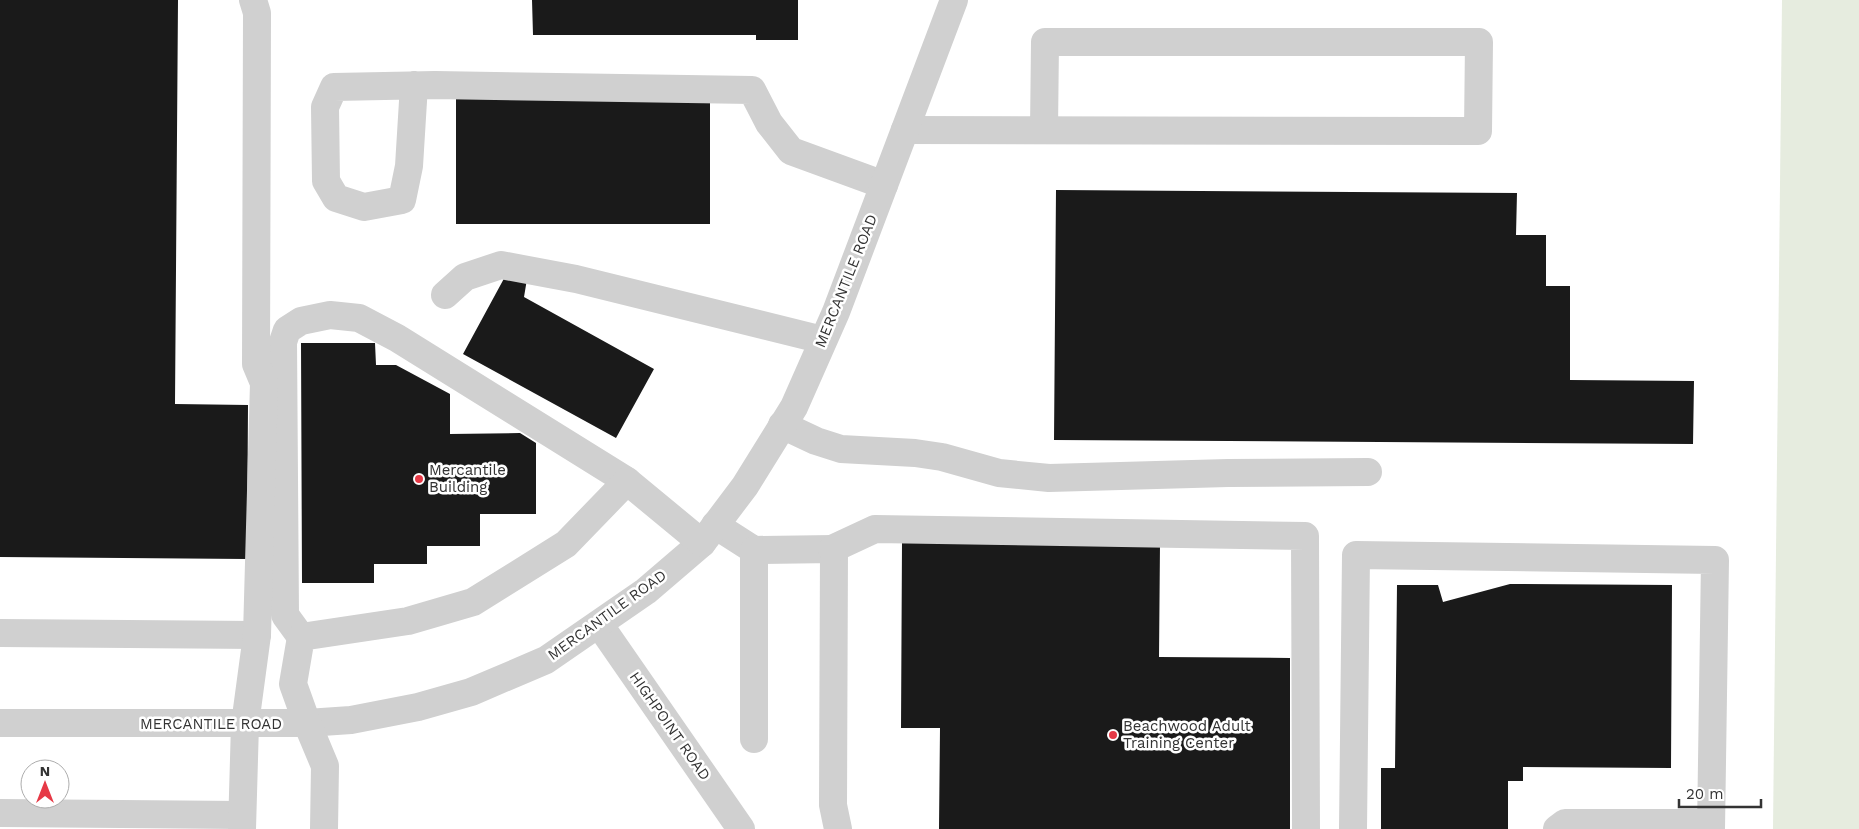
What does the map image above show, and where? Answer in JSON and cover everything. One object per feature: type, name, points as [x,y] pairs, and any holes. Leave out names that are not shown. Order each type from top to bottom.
[{"type":"street","points":[[0,813],[242,822],[245,724],[257,635],[264,383],[256,364],[257,13],[253,0]]},
{"type":"street","name":"MERCANTILE ROAD","points":[[0,723],[307,723],[351,720],[418,707],[472,692],[546,660],[646,591],[709,534],[745,486],[794,407],[836,312],[954,0]]},
{"type":"street","points":[[905,130],[1044,130],[1478,130],[1479,42],[1046,42],[1044,130]]},
{"type":"street","points":[[414,85],[409,166],[402,200],[364,207],[336,198],[326,181],[325,106],[334,87],[414,85],[752,90],[769,123],[792,151],[884,184]]},
{"type":"street","points":[[445,295],[465,277],[501,265],[576,279],[823,340]]},
{"type":"street","points":[[324,829],[325,766],[293,684],[301,637],[285,615],[283,342],[287,330],[301,321],[330,315],[359,318],[397,338],[709,534],[754,550],[832,548],[875,529],[1305,536],[1306,829]]},
{"type":"street","points":[[782,425],[816,442],[841,449],[915,453],[942,457],[999,473],[1023,476],[1049,478],[1228,473],[1368,472]]},
{"type":"street","points":[[301,637],[408,621],[472,602],[566,544],[627,481]]},
{"type":"street","points":[[832,548],[834,548],[833,805],[838,829]]},
{"type":"street","points":[[754,550],[754,739]]},
{"type":"street","points":[[1353,829],[1356,554],[1715,560],[1711,826],[1565,824],[1557,829]]},
{"type":"street","name":"HIGHPOINT ROAD","points":[[599,624],[741,829]]},
{"type":"street","points":[[0,633],[257,635]]},
{"type":"shaded area","points":[[1782,0],[1859,0],[1859,829],[1773,829]]},
{"type":"building","points":[[0,0],[178,0],[175,404],[248,405],[247,559],[0,557]]},
{"type":"building","points":[[532,0],[798,0],[798,40],[756,40],[756,35],[533,35]]},
{"type":"building","points":[[456,97],[710,98],[710,224],[456,224]]},
{"type":"building","points":[[1056,190],[1517,193],[1516,235],[1546,235],[1546,286],[1570,286],[1570,380],[1694,381],[1693,444],[1054,440]]},
{"type":"building","points":[[507,273],[527,279],[524,297],[654,369],[616,438],[463,354]]},
{"type":"building","name":"Mercantile Building","points":[[301,343],[375,343],[376,365],[396,365],[450,394],[450,434],[520,433],[536,443],[536,514],[480,514],[480,546],[427,546],[427,564],[374,564],[374,583],[302,583]]},
{"type":"building","points":[[902,542],[1160,543],[1159,657],[1290,658],[1290,829],[939,829],[940,728],[901,728]]},
{"type":"building","points":[[1510,584],[1672,585],[1671,768],[1523,767],[1523,781],[1508,781],[1508,829],[1381,829],[1381,768],[1395,768],[1397,585],[1438,585],[1443,602]]},
{"type":"place","name":"Mercantile Building","points":[[419,479]]},
{"type":"place","name":"Beachwood Adult Training Center","points":[[1113,735]]}]
